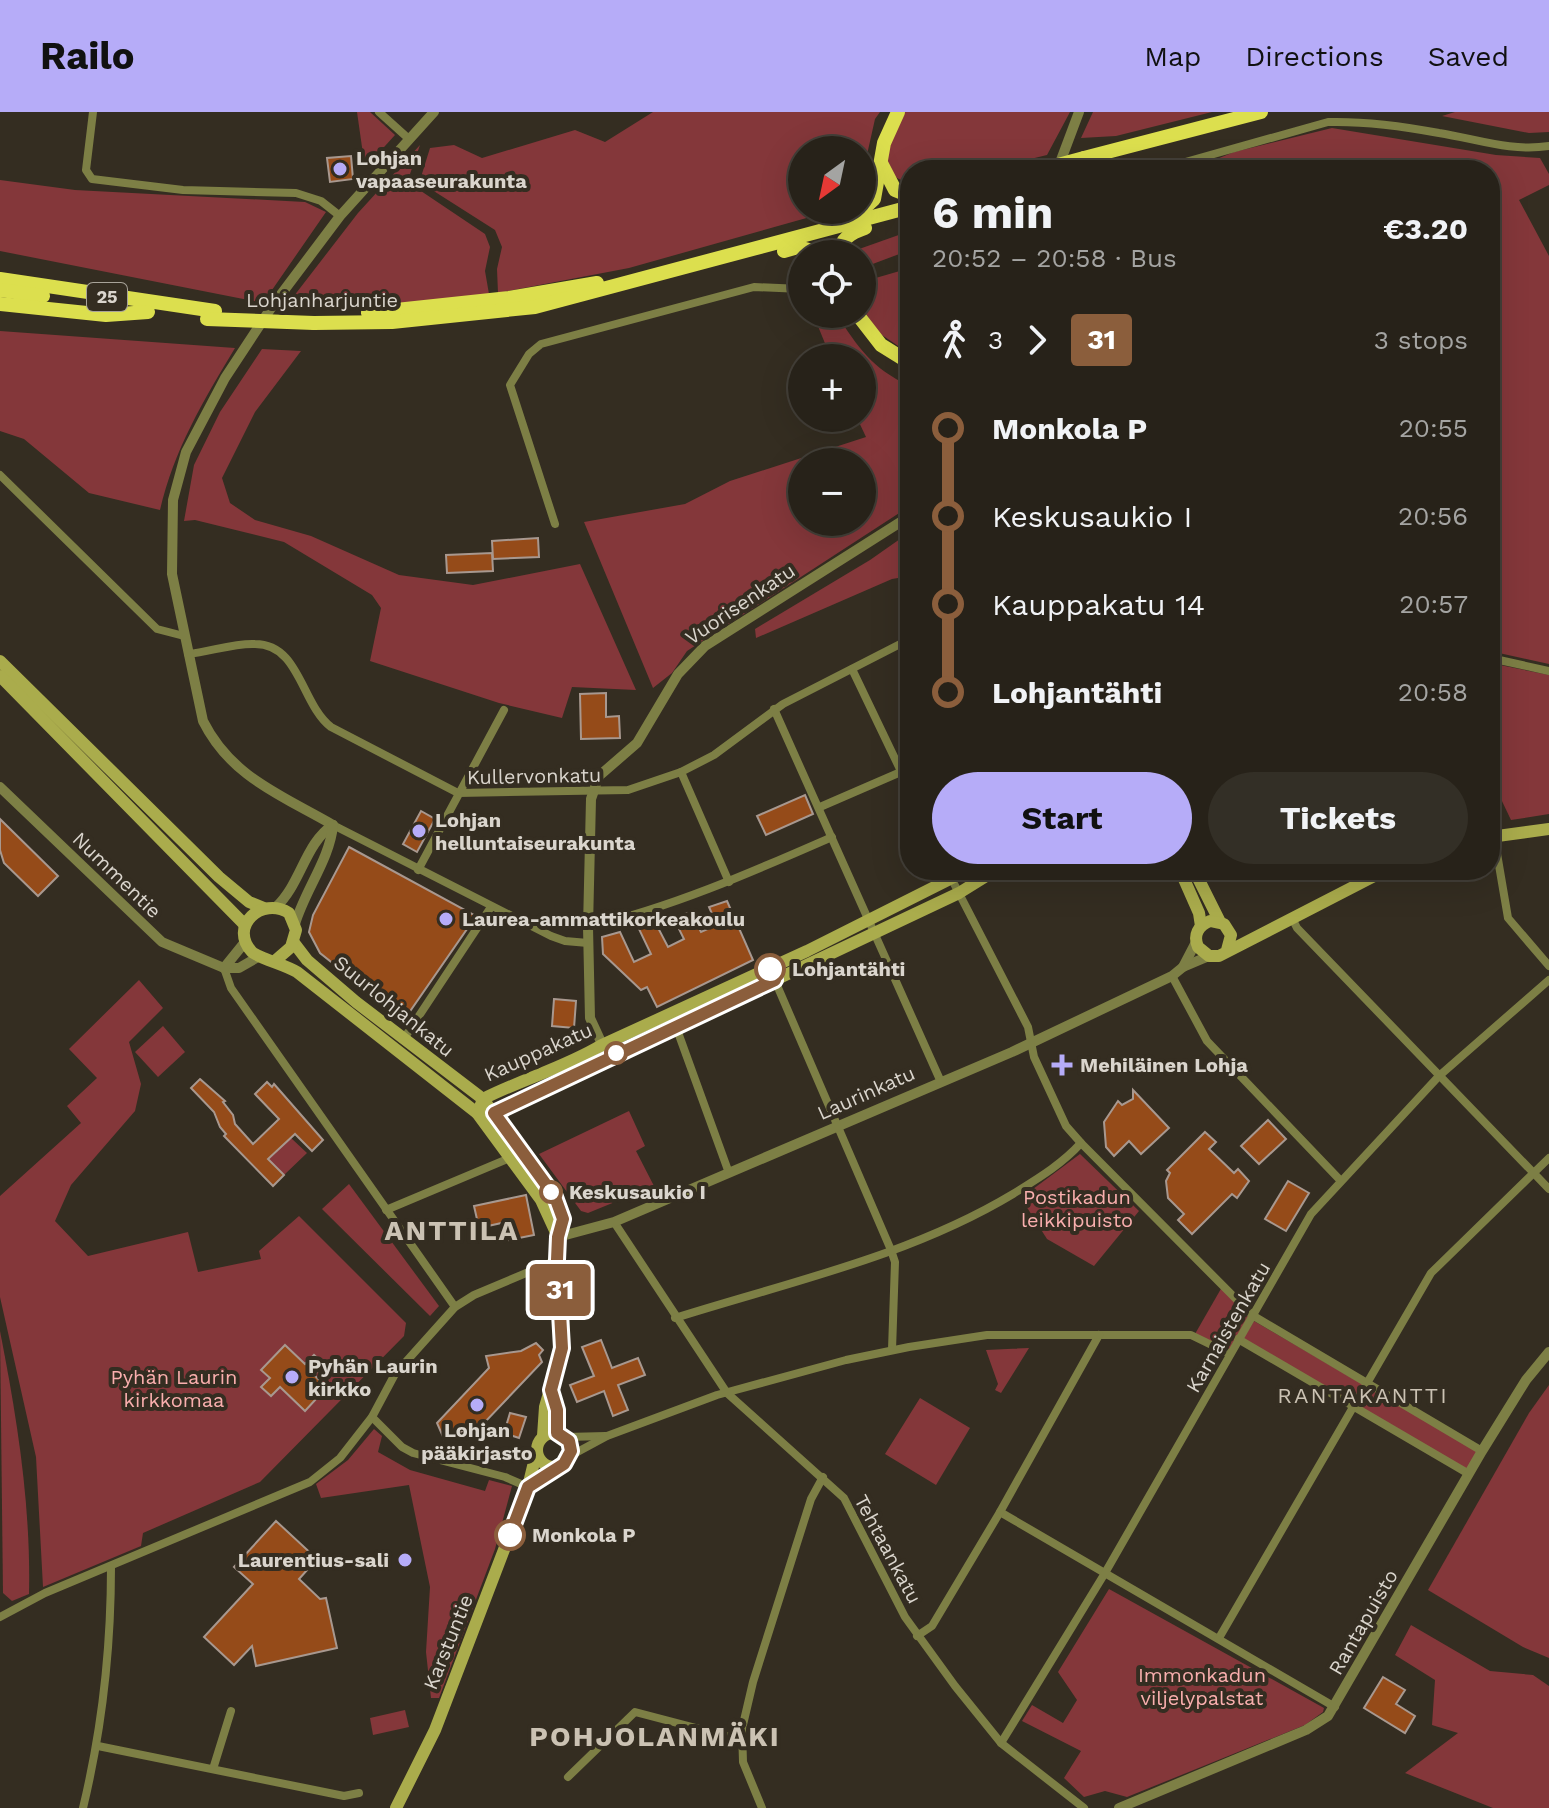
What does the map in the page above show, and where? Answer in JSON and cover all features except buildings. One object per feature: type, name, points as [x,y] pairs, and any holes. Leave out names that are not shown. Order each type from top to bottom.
[{"type":"highway","points":[[821,233],[840,218],[861,211],[874,199],[884,143],[898,112]]},
{"type":"highway","points":[[1078,160],[1261,112]]},
{"type":"highway","points":[[881,163],[895,190],[900,192]]},
{"type":"highway","name":"Lohjanharjuntie","points":[[0,290],[148,312],[392,322],[504,312],[641,280],[900,210]]},
{"type":"highway","points":[[844,240],[850,233],[876,224],[893,212]]},
{"type":"highway","points":[[733,256],[752,260],[788,250]]},
{"type":"highway","name":"Lohjanharjuntie","points":[[0,279],[211,315]]},
{"type":"highway","points":[[0,304],[106,315],[148,312]]},
{"type":"highway","points":[[868,328],[881,345],[900,357]]},
{"type":"main road","points":[[0,661],[74,738],[219,877],[249,902],[289,913],[295,924],[294,943],[276,960],[258,957],[245,942],[245,925],[252,915],[270,908]]},
{"type":"main road","points":[[0,676],[245,925]]},
{"type":"main road","points":[[1500,836],[1549,829]]},
{"type":"main road","name":"Kauppakatu","points":[[872,926],[941,880]]},
{"type":"main road","name":"Kauppakatu","points":[[605,1051],[483,1099],[477,1113],[494,1113],[605,1051],[872,926],[959,893],[980,880]]},
{"type":"main road","points":[[1184,880],[1199,913],[1201,926],[1196,942],[1201,951],[1209,956],[1219,956],[1365,880]]},
{"type":"main road","points":[[1200,880],[1231,941],[1227,950]]},
{"type":"main road","points":[[1201,926],[1210,921],[1266,931]]},
{"type":"main road","name":"Suurlohjankatu","points":[[294,943],[315,967],[403,1040],[483,1099],[555,1197],[563,1219],[558,1237]]},
{"type":"main road","name":"Suurlohjankatu","points":[[276,960],[297,972],[477,1113],[541,1200],[558,1237]]},
{"type":"main road","points":[[555,1468],[545,1466],[536,1454],[537,1444],[543,1436],[545,1407],[563,1336],[558,1237]]},
{"type":"main road","points":[[528,1487],[564,1464],[570,1456],[571,1446],[562,1435],[551,1390]]},
{"type":"main road","points":[[543,1436],[562,1435]]},
{"type":"main road","name":"Karstuntie","points":[[396,1808],[435,1730],[528,1487],[536,1454]]},
{"type":"street","points":[[93,112],[88,175],[100,181],[183,190],[296,193],[321,201],[340,216]]},
{"type":"street","points":[[379,112],[409,139]]},
{"type":"street","points":[[434,112],[340,216],[273,305],[225,378],[186,452],[173,500],[170,533],[172,574],[203,721],[214,743],[232,764],[333,825],[491,907],[551,936],[575,943],[588,943]]},
{"type":"street","points":[[1060,160],[1079,112]]},
{"type":"street","points":[[1193,160],[1328,122],[1356,121],[1524,150],[1549,146]]},
{"type":"street","points":[[555,524],[510,385],[529,354],[541,344],[692,301],[754,287],[788,288]]},
{"type":"street","points":[[0,475],[157,629],[184,636]]},
{"type":"street","name":"Vuorisenkatu","points":[[592,791],[604,770],[637,743],[678,674],[695,654],[719,635],[900,522]]},
{"type":"street","name":"Kullervonkatu","points":[[188,654],[253,643],[276,648],[288,660],[325,722],[458,793],[628,790],[681,772],[714,755],[750,731],[774,709],[900,644]]},
{"type":"street","points":[[1500,660],[1549,671]]},
{"type":"street","points":[[852,669],[900,759]]},
{"type":"street","points":[[774,709],[941,1082]]},
{"type":"street","points":[[418,870],[504,710]]},
{"type":"street","points":[[681,772],[729,882]]},
{"type":"street","points":[[820,807],[900,773]]},
{"type":"street","name":"Nummentie","points":[[0,787],[162,942],[224,968]]},
{"type":"street","points":[[592,791],[588,927],[590,1018],[605,1051]]},
{"type":"street","points":[[270,908],[289,895],[321,833],[333,825]]},
{"type":"street","points":[[295,924],[301,903],[332,840],[333,825]]},
{"type":"street","points":[[588,927],[633,916],[729,882],[832,837]]},
{"type":"street","points":[[1500,878],[1508,918],[1549,966]]},
{"type":"street","points":[[952,880],[1028,1027],[1030,1044],[1066,1126],[1081,1143],[1252,1315],[1482,1451]]},
{"type":"street","points":[[403,1040],[491,907]]},
{"type":"street","points":[[1292,918],[1297,928],[1549,1189]]},
{"type":"street","points":[[224,968],[245,942]]},
{"type":"street","name":"Laurinkatu","points":[[1183,967],[1196,942]]},
{"type":"street","name":"Laurinkatu","points":[[558,1237],[614,1222],[838,1127],[1030,1044],[1209,956]]},
{"type":"street","points":[[224,968],[239,968],[258,957]]},
{"type":"street","points":[[224,968],[231,988],[455,1307]]},
{"type":"street","points":[[772,974],[895,1262],[892,1350]]},
{"type":"street","points":[[1172,976],[1207,1041],[1340,1180]]},
{"type":"street","name":"Karnaistenkatu","points":[[1001,1743],[1105,1573],[1311,1214],[1439,1076],[1549,980]]},
{"type":"street","points":[[673,1020],[729,1173]]},
{"type":"street","points":[[675,1318],[910,1246],[978,1214],[1050,1171],[1081,1143]]},
{"type":"street","points":[[386,1210],[510,1158]]},
{"type":"street","points":[[1219,1638],[1431,1273],[1549,1158]]},
{"type":"street","name":"Tehtaankatu","points":[[614,1222],[727,1393],[823,1477],[852,1509],[917,1636],[1001,1743],[1084,1808]]},
{"type":"street","points":[[0,1617],[45,1593],[310,1482],[340,1458],[372,1417],[395,1374],[455,1307],[474,1295],[557,1260]]},
{"type":"street","points":[[570,1456],[607,1436],[727,1393],[892,1350],[987,1335],[1191,1335],[1230,1354]]},
{"type":"street","points":[[917,1636],[932,1626],[1099,1335]]},
{"type":"street","points":[[1238,1339],[1469,1474]]},
{"type":"street","name":"Rantapuisto","points":[[1119,1808],[1320,1723],[1335,1707],[1482,1451],[1526,1380],[1549,1352]]},
{"type":"street","points":[[372,1417],[413,1453],[505,1477],[528,1487]]},
{"type":"street","points":[[562,1435],[607,1436]]},
{"type":"street","points":[[762,1808],[749,1780],[742,1740],[753,1682],[811,1499],[823,1477]]},
{"type":"street","points":[[1000,1512],[1335,1707]]},
{"type":"street","points":[[83,1808],[98,1746],[111,1610],[111,1567]]},
{"type":"street","points":[[213,1769],[231,1711]]},
{"type":"street","points":[[568,1777],[635,1712],[742,1740]]},
{"type":"street","points":[[98,1746],[344,1796],[359,1793]]},
{"type":"green space","points":[[357,112],[370,112],[395,135],[365,168]]},
{"type":"green space","points":[[653,112],[880,112],[871,136],[788,136],[788,223],[629,268],[498,293],[497,269],[502,247],[495,230],[429,188],[421,177],[430,148],[454,145],[482,158],[575,130],[605,142]]},
{"type":"green space","points":[[905,112],[1070,112],[1047,155],[1026,160],[900,160],[900,179],[890,171],[887,163],[890,143]]},
{"type":"green space","points":[[1093,112],[1212,112],[1116,136],[1081,138]]},
{"type":"green space","points":[[1455,112],[1549,112],[1549,132],[1529,133],[1442,116]]},
{"type":"green space","points":[[1332,128],[1496,155],[1540,158],[1549,174],[1549,185],[1519,200],[1549,256],[1549,664],[1500,653],[1500,160],[1214,160],[1234,152]]},
{"type":"green space","points":[[420,145],[410,174],[421,191],[485,234],[490,247],[485,271],[489,294],[376,306],[287,305],[358,213]]},
{"type":"green space","points":[[0,180],[75,190],[305,202],[326,212],[263,303],[0,251]]},
{"type":"green space","points":[[900,235],[900,254],[876,263],[876,243]]},
{"type":"green space","points":[[900,271],[900,347],[876,328],[876,278]]},
{"type":"green space","points":[[819,328],[846,328],[858,344],[825,344]]},
{"type":"green space","points":[[0,331],[235,348],[181,446],[160,510],[89,493],[24,439],[0,431]]},
{"type":"green space","points":[[262,349],[301,351],[255,412],[222,478],[230,503],[255,520],[311,536],[399,575],[473,585],[580,564],[636,690],[572,687],[562,718],[499,703],[370,661],[381,608],[372,595],[284,542],[195,520],[184,521],[194,465],[220,412]]},
{"type":"green space","points":[[876,364],[900,381],[900,513],[876,528],[876,448],[832,448],[866,437],[864,432],[876,432]]},
{"type":"green space","points":[[788,462],[788,536],[864,536],[687,651],[672,673],[653,688],[584,522],[685,504],[730,481]]},
{"type":"green space","points":[[900,539],[900,578],[756,638],[755,629]]},
{"type":"green space","points":[[1500,665],[1549,675],[1549,814],[1511,820],[1500,797]]},
{"type":"green space","name":"Pyhän Laurin kirkkomaa","points":[[139,980],[163,1008],[129,1042],[141,1084],[135,1111],[71,1185],[55,1221],[88,1256],[188,1232],[198,1272],[261,1259],[259,1251],[299,1216],[406,1323],[404,1336],[260,1482],[143,1533],[141,1546],[43,1587],[36,1457],[0,1297],[0,1196],[81,1123],[67,1106],[97,1078],[69,1049]]},
{"type":"green space","points":[[163,1026],[185,1052],[158,1077],[135,1052]]},
{"type":"green space","points":[[629,1111],[645,1146],[636,1151],[654,1186],[588,1213],[581,1211],[539,1154]]},
{"type":"green space","points":[[291,1138],[307,1153],[284,1175],[266,1157],[271,1157]]},
{"type":"green space","name":"Postikadun leikkipuisto","points":[[1080,1154],[1139,1211],[1094,1266],[1047,1239],[1021,1198]]},
{"type":"green space","points":[[349,1184],[439,1306],[430,1316],[322,1209]]},
{"type":"green space","points":[[1222,1287],[1249,1316],[1230,1350],[1195,1334]]},
{"type":"green space","points":[[1254,1321],[1479,1452],[1468,1470],[1243,1339]]},
{"type":"green space","points":[[0,1331],[17,1429],[28,1528],[29,1594],[12,1601],[3,1593]]},
{"type":"green space","points":[[1029,1348],[1001,1393],[995,1390],[998,1384],[986,1350]]},
{"type":"green space","points":[[1549,1385],[1549,1658],[1523,1647],[1428,1590],[1529,1413]]},
{"type":"green space","points":[[920,1398],[970,1428],[936,1485],[885,1454]]},
{"type":"green space","points":[[374,1429],[382,1436],[378,1452],[410,1470],[485,1491],[489,1480],[512,1486],[495,1549],[439,1698],[431,1698],[426,1652],[430,1587],[409,1485],[321,1498],[316,1484],[348,1460]]},
{"type":"green space","name":"Immonkadun viljelypalstat","points":[[1109,1589],[1324,1708],[1323,1712],[1305,1725],[1127,1797],[1105,1791],[1084,1797],[1064,1778],[1081,1751],[1022,1721],[1032,1705],[1063,1723],[1077,1700],[1058,1672]]},
{"type":"green space","points":[[1411,1625],[1490,1671],[1533,1675],[1549,1686],[1549,1808],[1493,1808],[1405,1773],[1458,1733],[1432,1725],[1435,1680],[1395,1655]]},
{"type":"green space","points":[[405,1710],[409,1727],[373,1735],[370,1718]]},
{"type":"bus line","name":"31","points":[[510,1535],[528,1487],[564,1464],[571,1451],[566,1437],[557,1433],[557,1410],[551,1390],[562,1348],[557,1260],[563,1219],[555,1197],[494,1113],[775,980],[770,969]]},
{"type":"place","name":"Lohjan vapaaseurakunta","points":[[340,169]]},
{"type":"place","name":"Lohjan helluntaiseurakunta","points":[[419,831]]},
{"type":"place","name":"Laurea-ammattikorkeakoulu","points":[[446,919]]},
{"type":"place","name":"Lohjantähti","points":[[770,969]]},
{"type":"place","name":"Mehiläinen Lohja","points":[[1062,1065]]},
{"type":"place","name":"Keskusaukio I","points":[[551,1192]]},
{"type":"place","name":"Pyhän Laurin kirkko","points":[[292,1377]]},
{"type":"place","name":"Lohjan pääkirjasto","points":[[477,1405]]},
{"type":"place","name":"Monkola P","points":[[510,1535]]},
{"type":"place","name":"Laurentius-sali","points":[[405,1560]]},
{"type":"district","name":"ANTTILA","points":[[452,1230]]},
{"type":"district","name":"RANTAKANTTI","points":[[1363,1395]]},
{"type":"district","name":"POHJOLANMÄKI","points":[[655,1736]]}]
